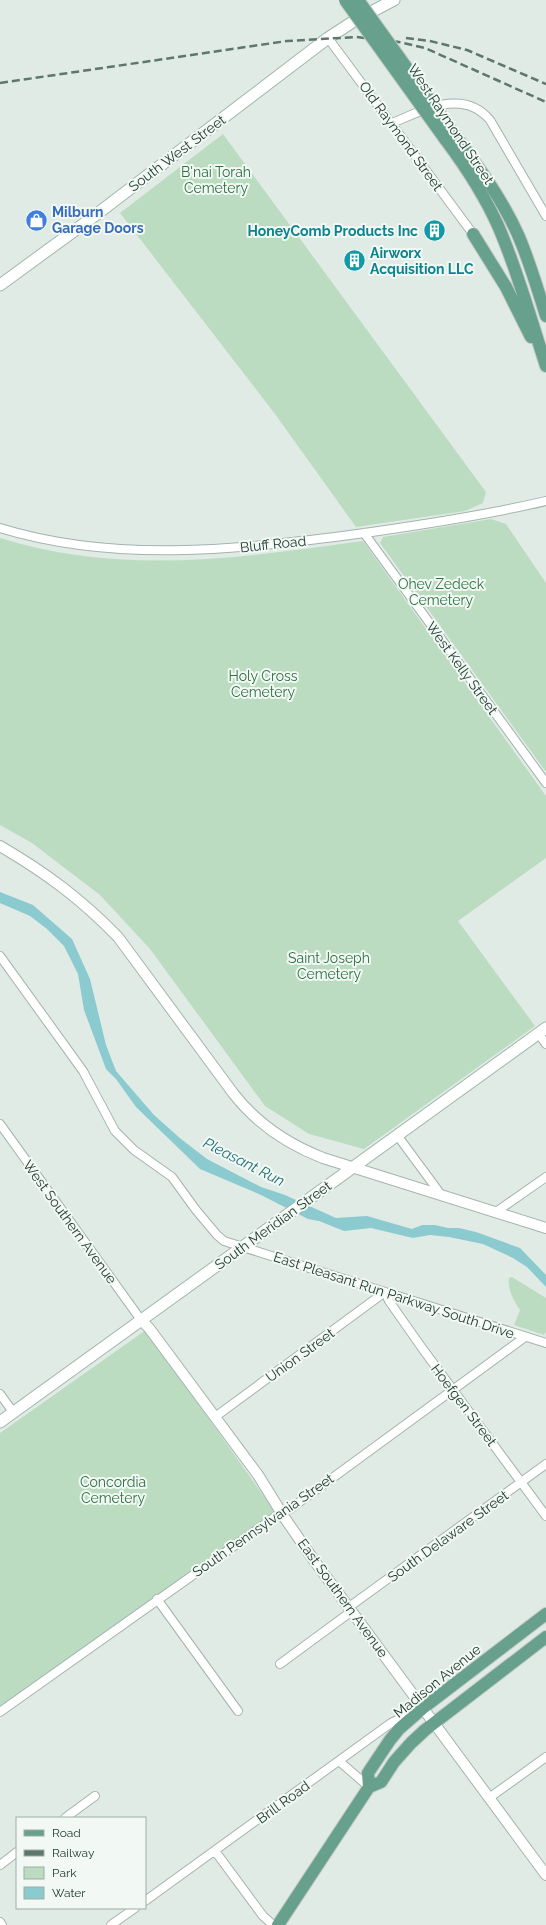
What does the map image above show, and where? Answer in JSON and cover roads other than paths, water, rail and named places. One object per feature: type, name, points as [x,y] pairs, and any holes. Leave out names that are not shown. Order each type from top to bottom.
[{"type":"main road","name":"West Raymond Street","points":[[345,0],[450,137],[490,184],[508,215],[524,249],[546,316]]},
{"type":"main road","name":"West Raymond Street","points":[[358,0],[450,137],[498,226],[542,338],[546,366]]},
{"type":"main road","name":"South West Street","points":[[0,285],[89,220],[328,38],[354,21],[394,0]]},
{"type":"main road","points":[[473,234],[512,299],[546,366]]},
{"type":"main road","name":"South Meridian Street","points":[[0,1422],[542,1030]]},
{"type":"main road","name":"Madison Avenue","points":[[369,1787],[368,1773],[381,1752],[400,1729],[423,1708],[546,1614]]},
{"type":"main road","name":"Madison Avenue","points":[[278,1925],[369,1787],[381,1782],[394,1762],[411,1743],[546,1637]]},
{"type":"street","name":"Old Raymond Street","points":[[328,38],[473,234]]},
{"type":"street","points":[[392,123],[449,103],[465,104],[476,108],[490,120],[546,216]]},
{"type":"street","name":"Bluff Road","points":[[0,528],[56,543],[108,549],[157,551],[249,547],[364,533],[464,517],[546,501]]},
{"type":"street","name":"West Kelly Street","points":[[364,533],[546,783]]},
{"type":"street","points":[[0,846],[33,865],[68,890],[95,913],[118,937],[233,1094],[251,1114],[270,1130],[303,1150],[353,1168],[546,1228]]},
{"type":"street","name":"East Pleasant Run Parkway South Drive","points":[[0,956],[83,1071],[115,1131],[134,1150],[172,1177],[217,1235],[224,1241],[546,1343]]},
{"type":"street","points":[[542,1030],[546,1044]]},
{"type":"street","name":"West Southern Avenue","points":[[0,1124],[3,1132],[141,1320]]},
{"type":"street","points":[[397,1135],[442,1196]]},
{"type":"street","points":[[496,1212],[546,1177]]},
{"type":"street","name":"Hoefgen Street","points":[[384,1292],[453,1390],[546,1516]]},
{"type":"street","name":"Union Street","points":[[215,1417],[384,1292]]},
{"type":"street","name":"East Southern Avenue","points":[[141,1320],[149,1328],[258,1475],[350,1609],[546,1875]]},
{"type":"street","name":"South Pennsylvania Street","points":[[0,1712],[157,1599],[282,1512],[290,1509],[525,1337]]},
{"type":"street","points":[[0,1394],[13,1412]]},
{"type":"street","name":"South Delaware Street","points":[[280,1664],[350,1609],[546,1464]]},
{"type":"street","points":[[157,1599],[238,1710]]},
{"type":"street","name":"Brill Road","points":[[146,1900],[390,1723],[423,1708]]},
{"type":"street","points":[[489,1798],[546,1757]]},
{"type":"street","points":[[339,1761],[369,1787]]},
{"type":"street","points":[[66,1817],[95,1796]]},
{"type":"street","points":[[214,1851],[263,1916],[273,1925]]},
{"type":"street","points":[[0,1865],[16,1853]]},
{"type":"street","points":[[111,1925],[134,1909]]},
{"type":"water","name":"Pleasant Run","points":[[0,892],[33,905],[72,939],[90,979],[106,1045],[116,1071],[154,1115],[181,1139],[207,1159],[261,1187],[285,1195],[336,1218],[367,1216],[412,1229],[422,1225],[459,1228],[476,1232],[520,1248],[546,1275],[546,1287],[527,1267],[513,1258],[483,1244],[449,1237],[430,1235],[413,1238],[371,1228],[344,1231],[319,1221],[308,1219],[261,1195],[200,1169],[136,1107],[116,1079],[106,1069],[84,1010],[78,974],[64,946],[47,929],[30,916],[0,903]]},
{"type":"railway","points":[[0,83],[287,41],[356,37],[399,42],[425,48],[546,102]]},
{"type":"railway","points":[[406,38],[430,41],[467,50],[546,84]]},
{"type":"place","name":"Milburn Garage Doors","points":[[36,220]]},
{"type":"place","name":"HoneyComb Products Inc","points":[[434,231]]},
{"type":"place","name":"Airworx Acquisition LLC","points":[[355,261]]},
{"type":"park label","name":"B'nai Torah Cemetery","points":[[216,180]]},
{"type":"park label","name":"Ohev Zedeck Cemetery","points":[[441,592]]},
{"type":"park label","name":"Holy Cross Cemetery","points":[[263,684]]},
{"type":"park label","name":"Saint Joseph Cemetery","points":[[329,966]]},
{"type":"park label","name":"Concordia Cemetery","points":[[113,1490]]}]
